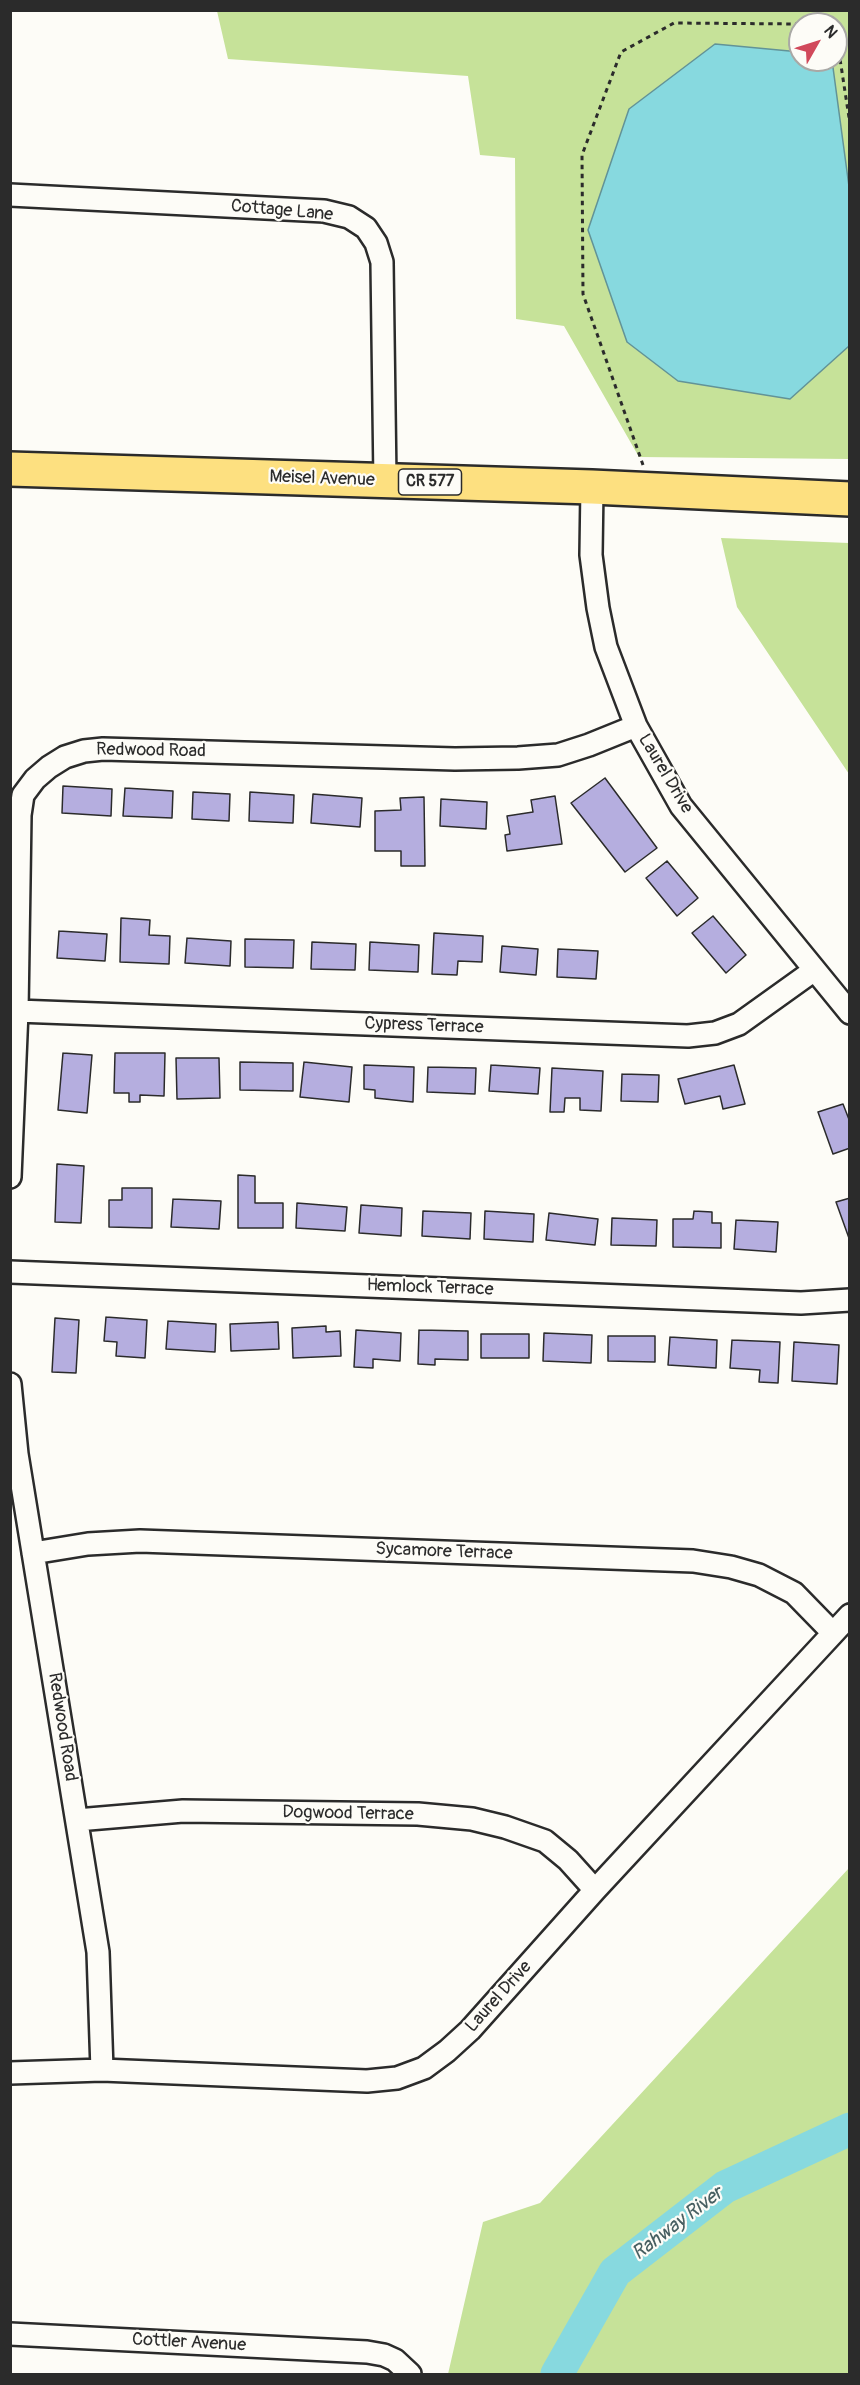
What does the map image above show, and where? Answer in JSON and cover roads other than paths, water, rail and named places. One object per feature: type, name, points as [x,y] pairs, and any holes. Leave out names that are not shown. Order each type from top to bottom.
[{"type":"main road","name":"Meisel Avenue","points":[[10,469],[592,487],[849,499]]},
{"type":"street","name":"Cottage Lane","points":[[10,195],[324,211],[350,218],[366,228],[376,243],[382,262],[385,481]]},
{"type":"street","name":"Laurel Drive","points":[[592,487],[591,555],[598,608],[606,647],[636,726],[681,806],[849,1013]]},
{"type":"street","name":"Redwood Road","points":[[10,1178],[17,1011],[20,815],[24,795],[35,779],[49,767],[65,757],[84,751],[103,749],[455,759],[518,758],[558,755],[636,726]]},
{"type":"street","name":"Cypress Terrace","points":[[17,1011],[688,1036],[715,1033],[739,1024],[813,970]]},
{"type":"street","name":"Hemlock Terrace","points":[[10,1272],[801,1303],[849,1300]]},
{"type":"street","name":"Redwood Road","points":[[10,1384],[17,1454],[98,1952],[102,2070]]},
{"type":"street","name":"Sycamore Terrace","points":[[33,1553],[88,1545],[140,1541],[693,1561],[731,1567],[759,1575],[794,1593],[833,1633]]},
{"type":"street","name":"Laurel Drive","points":[[10,2073],[102,2070],[367,2081],[397,2078],[424,2068],[470,2030],[595,1890],[849,1615]]},
{"type":"street","name":"Dogwood Terrace","points":[[77,1820],[183,1811],[418,1814],[472,1819],[506,1827],[545,1841],[568,1860],[595,1890]]},
{"type":"street","name":"Cottler Avenue","points":[[10,2334],[368,2352],[395,2360],[410,2374]]},
{"type":"water","points":[[715,44],[788,51],[788,72],[834,72],[850,194],[849,346],[790,399],[678,381],[627,342],[588,230],[629,109]]},
{"type":"waterway","name":"Rahway River","points":[[557,2374],[615,2272],[725,2187],[850,2129]]}]
